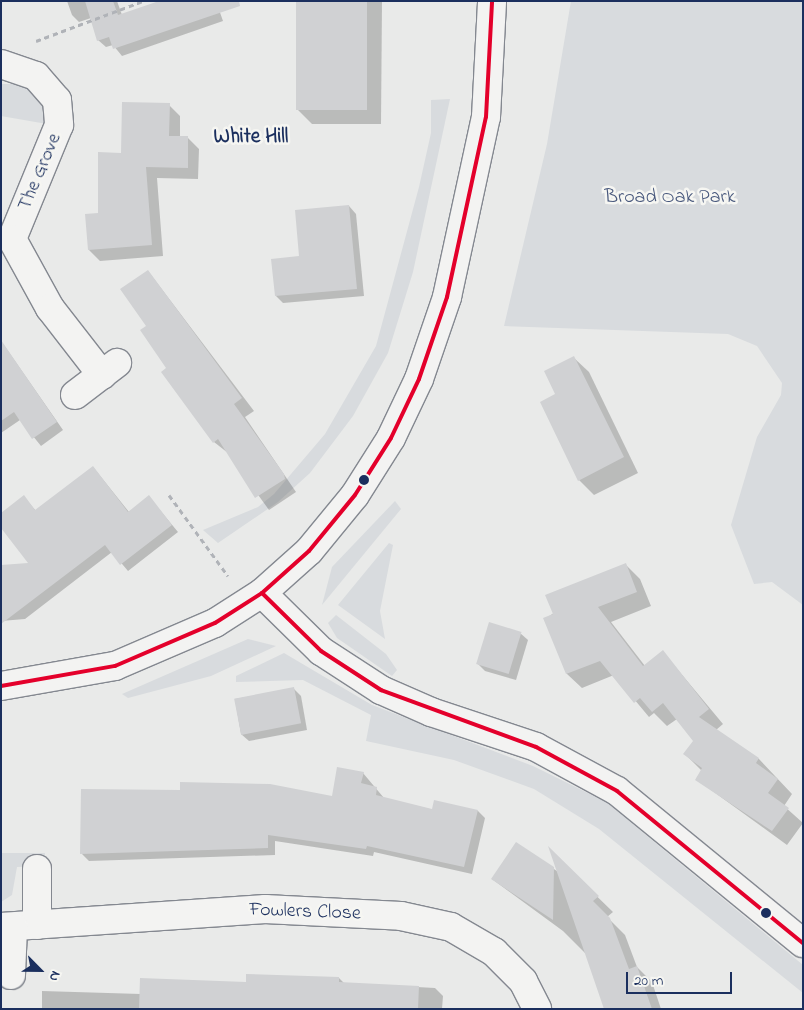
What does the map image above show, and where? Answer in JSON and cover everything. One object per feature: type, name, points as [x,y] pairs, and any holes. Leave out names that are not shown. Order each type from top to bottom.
[{"type":"main road","points":[[1,686],[115,666],[172,644],[255,598],[309,551],[355,495],[391,438],[419,379],[447,298],[471,195],[486,117],[492,1]]},
{"type":"main road","name":"The Grove","points":[[5,64],[36,76],[57,100],[59,125],[12,240],[50,308],[109,369],[75,395]]},
{"type":"main road","points":[[255,598],[321,651],[381,690],[431,712],[536,747],[617,791],[803,943]]},
{"type":"main road","points":[[11,975],[17,926],[37,869]]},
{"type":"main road","name":"Fowlers Close","points":[[17,926],[265,909],[401,916],[452,926],[494,952],[523,981],[536,1009]]},
{"type":"path","points":[[5,64],[42,36],[143,1]]},
{"type":"path","points":[[169,495],[255,598]]},
{"type":"green space","name":"Broad Oak Park","points":[[571,1],[803,1],[803,605],[772,582],[754,584],[731,525],[757,437],[781,395],[782,383],[757,346],[728,334],[504,326],[547,144]]},
{"type":"green space","points":[[1,84],[24,84],[43,100],[47,124],[1,116]]},
{"type":"green space","points":[[450,99],[413,272],[388,353],[353,416],[310,473],[278,502],[218,543],[203,530],[258,507],[274,494],[325,434],[376,346],[419,187],[431,133],[431,100]]},
{"type":"green space","points":[[395,501],[401,509],[322,605],[332,567]]},
{"type":"green space","points":[[389,543],[393,545],[380,611],[385,639],[338,605]]},
{"type":"green space","points":[[336,615],[386,654],[397,670],[392,676],[337,638],[328,623]]},
{"type":"green space","points":[[248,639],[276,646],[211,676],[128,698],[122,694]]},
{"type":"green space","points":[[284,653],[372,705],[533,766],[606,802],[803,965],[803,993],[599,829],[534,789],[454,760],[366,741],[371,715],[303,680],[236,682],[236,676]]},
{"type":"green space","points":[[1,853],[45,853],[44,866],[17,867],[12,895],[1,902]]},
{"type":"building","points":[[85,1],[113,1],[118,15],[159,1],[239,1],[240,6],[113,49],[109,37],[97,41]]},
{"type":"building","points":[[296,1],[367,1],[367,110],[296,110]]},
{"type":"building","points":[[122,102],[170,103],[169,136],[188,136],[188,168],[146,167],[152,245],[88,250],[85,214],[98,213],[98,152],[121,153]]},
{"type":"building","points":[[349,205],[357,289],[275,296],[271,259],[299,256],[295,210]]},
{"type":"building","points":[[148,270],[242,398],[234,404],[284,474],[285,479],[255,498],[218,439],[213,443],[161,372],[166,368],[140,330],[146,326],[120,289]]},
{"type":"building","points":[[1,340],[57,422],[32,439],[14,412],[1,421]]},
{"type":"building","points":[[574,356],[624,457],[578,481],[540,402],[555,394],[544,371]]},
{"type":"building","points":[[93,466],[128,512],[149,495],[172,525],[120,565],[105,545],[1,624],[1,565],[28,563],[1,528],[1,513],[24,495],[35,510]]},
{"type":"building","points":[[626,563],[637,592],[598,607],[643,666],[663,650],[709,709],[699,717],[759,758],[756,763],[778,779],[768,793],[789,808],[772,831],[695,780],[702,768],[683,754],[693,741],[663,703],[652,712],[640,698],[634,703],[600,661],[566,674],[543,618],[553,614],[545,595]]},
{"type":"building","points":[[489,622],[522,632],[509,674],[476,664]]},
{"type":"building","points":[[294,687],[301,723],[241,735],[234,699]]},
{"type":"building","points":[[337,767],[364,772],[361,783],[377,787],[376,795],[432,809],[434,800],[478,810],[464,867],[367,846],[366,849],[268,835],[268,848],[80,854],[81,789],[180,790],[180,782],[270,784],[332,796]]},
{"type":"building","points":[[516,842],[554,867],[553,920],[491,879]]},
{"type":"building","points":[[548,846],[599,896],[593,901],[610,918],[629,969],[637,966],[652,1009],[604,1009]]},
{"type":"building","points":[[246,974],[339,977],[339,982],[419,986],[418,1009],[139,1009],[140,978],[246,982]]},
{"type":"transit line","points":[[1,686],[115,666],[215,623],[262,593],[309,551],[355,495],[391,438],[419,379],[447,297],[486,117],[492,1]]},
{"type":"transit line","points":[[262,593],[321,651],[381,690],[536,747],[617,791],[803,943]]},
{"type":"district","name":"White Hill","points":[[251,137]]}]
